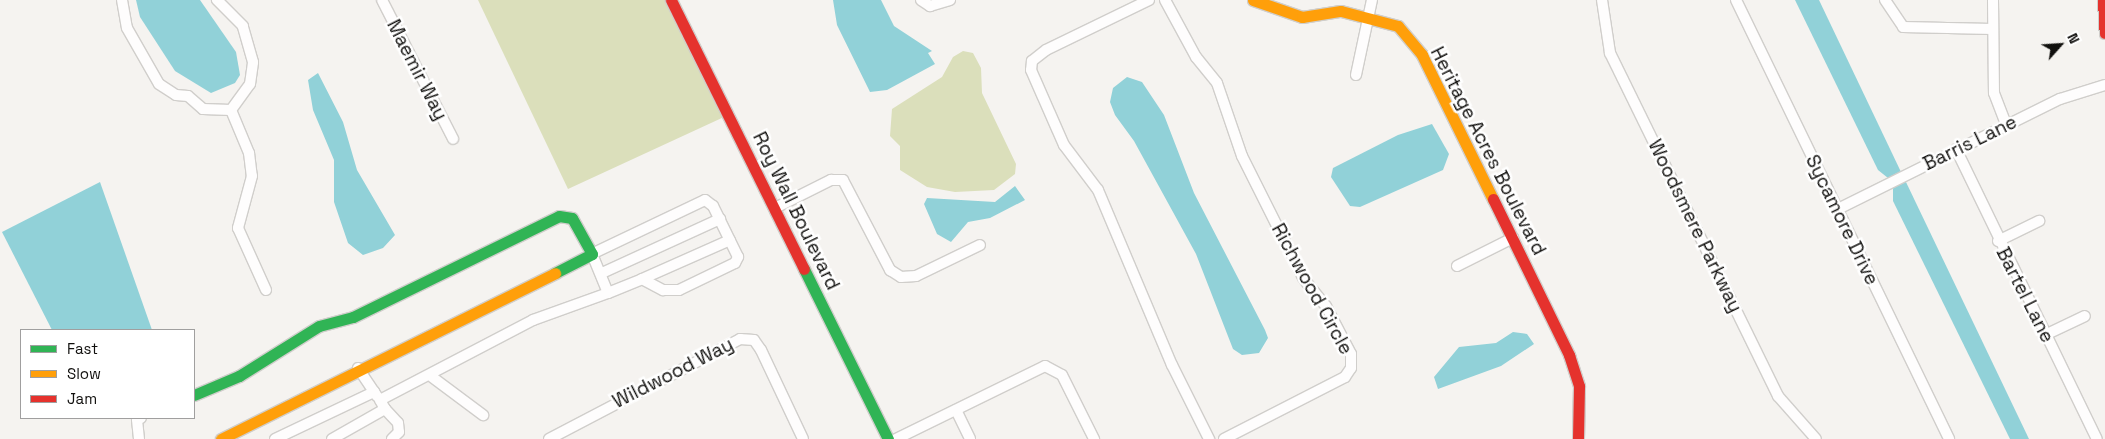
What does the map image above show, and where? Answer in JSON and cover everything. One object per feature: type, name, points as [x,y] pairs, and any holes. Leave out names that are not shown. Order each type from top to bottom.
[{"type":"street","points":[[122,0],[124,21],[159,84],[188,96],[203,109],[231,110]]},
{"type":"street","points":[[217,0],[243,26],[253,62],[250,84],[231,110]]},
{"type":"street","name":"Maemir Way","points":[[382,0],[453,139]]},
{"type":"street","name":"Roy Wall Boulevard","points":[[671,0],[888,439]]},
{"type":"street","points":[[921,0],[930,6],[950,0]]},
{"type":"street","points":[[1149,0],[1046,50],[1032,61],[1031,70],[1064,145],[1098,190],[1172,366],[1209,439]]},
{"type":"street","name":"Richwood Circle","points":[[1165,0],[1196,57],[1217,83],[1242,156],[1303,278],[1326,306],[1351,354],[1352,368],[1345,377],[1224,439]]},
{"type":"street","name":"Heritage Acres Boulevard","points":[[1253,0],[1302,17],[1341,11],[1398,26],[1422,54],[1513,238],[1580,386],[1578,439]]},
{"type":"street","points":[[1356,75],[1372,0]]},
{"type":"street","name":"Woodsmere Parkway","points":[[1602,0],[1610,54],[1778,396],[1816,439]]},
{"type":"street","name":"Sycamore Drive","points":[[1736,0],[1949,439]]},
{"type":"street","points":[[1885,0],[1903,27],[1992,29]]},
{"type":"street","points":[[1993,0],[1994,93],[2006,124]]},
{"type":"street","points":[[2103,0],[2105,33]]},
{"type":"street","name":"Barris Lane","points":[[1838,209],[2006,124],[2060,99],[2105,85]]},
{"type":"street","points":[[231,110],[249,153],[252,176],[238,228],[266,290]]},
{"type":"street","name":"Bartel Lane","points":[[1956,149],[1998,241],[2097,439]]},
{"type":"street","points":[[775,208],[831,180],[843,180],[890,270],[900,277],[916,276],[980,245]]},
{"type":"street","points":[[221,439],[358,368],[705,200],[720,219],[730,240],[738,257],[735,263],[679,290],[663,290],[642,279]]},
{"type":"street","points":[[195,395],[239,376],[319,326],[353,317],[559,216],[572,218],[602,273],[608,293]]},
{"type":"street","points":[[602,273],[720,219]]},
{"type":"street","points":[[1998,241],[2039,221]]},
{"type":"street","points":[[1457,266],[1513,238]]},
{"type":"street","points":[[275,439],[380,400],[432,377],[533,320],[608,293],[730,240]]},
{"type":"street","points":[[2046,336],[2085,316]]},
{"type":"street","name":"Wildwood Way","points":[[549,439],[740,339],[754,340],[761,350],[803,439]]},
{"type":"street","points":[[896,439],[1044,366],[1055,368],[1094,439]]},
{"type":"street","points":[[358,368],[398,423],[400,432],[392,439]]},
{"type":"street","points":[[432,377],[484,415]]},
{"type":"street","points":[[332,439],[380,400]]},
{"type":"street","points":[[956,410],[970,439]]},
{"type":"street","points":[[137,419],[139,439]]},
{"type":"green space","points":[[478,0],[665,0],[724,117],[568,189]]},
{"type":"green space","points":[[963,51],[973,53],[981,68],[982,93],[1016,164],[1015,174],[994,190],[955,192],[927,187],[900,170],[900,146],[890,136],[892,109],[942,77],[953,57]]},
{"type":"water","points":[[136,0],[200,0],[236,52],[240,75],[235,83],[211,93],[175,71],[140,17]]},
{"type":"water","points":[[833,0],[881,0],[894,26],[932,51],[928,53],[935,64],[887,90],[870,92],[837,25]]},
{"type":"water","points":[[1795,0],[1819,0],[1901,172],[1888,178],[1878,170]]},
{"type":"water","points":[[318,73],[343,122],[357,170],[395,235],[383,248],[363,255],[348,243],[334,202],[334,160],[313,110],[308,80]]},
{"type":"water","points":[[1127,77],[1142,82],[1164,115],[1194,193],[1265,330],[1268,338],[1259,353],[1242,355],[1233,349],[1196,254],[1134,141],[1115,115],[1110,102],[1113,88]]},
{"type":"water","points":[[1432,124],[1449,154],[1443,170],[1360,207],[1350,206],[1331,177],[1333,168],[1398,135]]},
{"type":"water","points":[[1905,180],[2029,439],[2010,439],[1893,201],[1893,186]]},
{"type":"water","points":[[100,182],[152,329],[51,329],[2,232]]},
{"type":"water","points":[[1015,186],[1025,200],[990,218],[968,222],[951,242],[937,234],[924,204],[927,198],[995,202]]},
{"type":"water","points":[[1513,332],[1527,334],[1534,344],[1501,366],[1438,389],[1434,377],[1459,347],[1496,343]]},
{"type":"traffic: fast","points":[[195,395],[239,376],[319,326],[353,317],[559,216],[572,218],[592,254],[555,273]]},
{"type":"traffic: fast","points":[[804,269],[888,439]]},
{"type":"traffic: slow","points":[[1253,0],[1302,17],[1341,11],[1398,26],[1422,55],[1493,199]]},
{"type":"traffic: slow","points":[[221,439],[555,273]]},
{"type":"traffic: jam","points":[[671,0],[804,269]]},
{"type":"traffic: jam","points":[[2103,0],[2105,33]]},
{"type":"traffic: jam","points":[[1493,199],[1569,355],[1579,386],[1578,439]]}]
